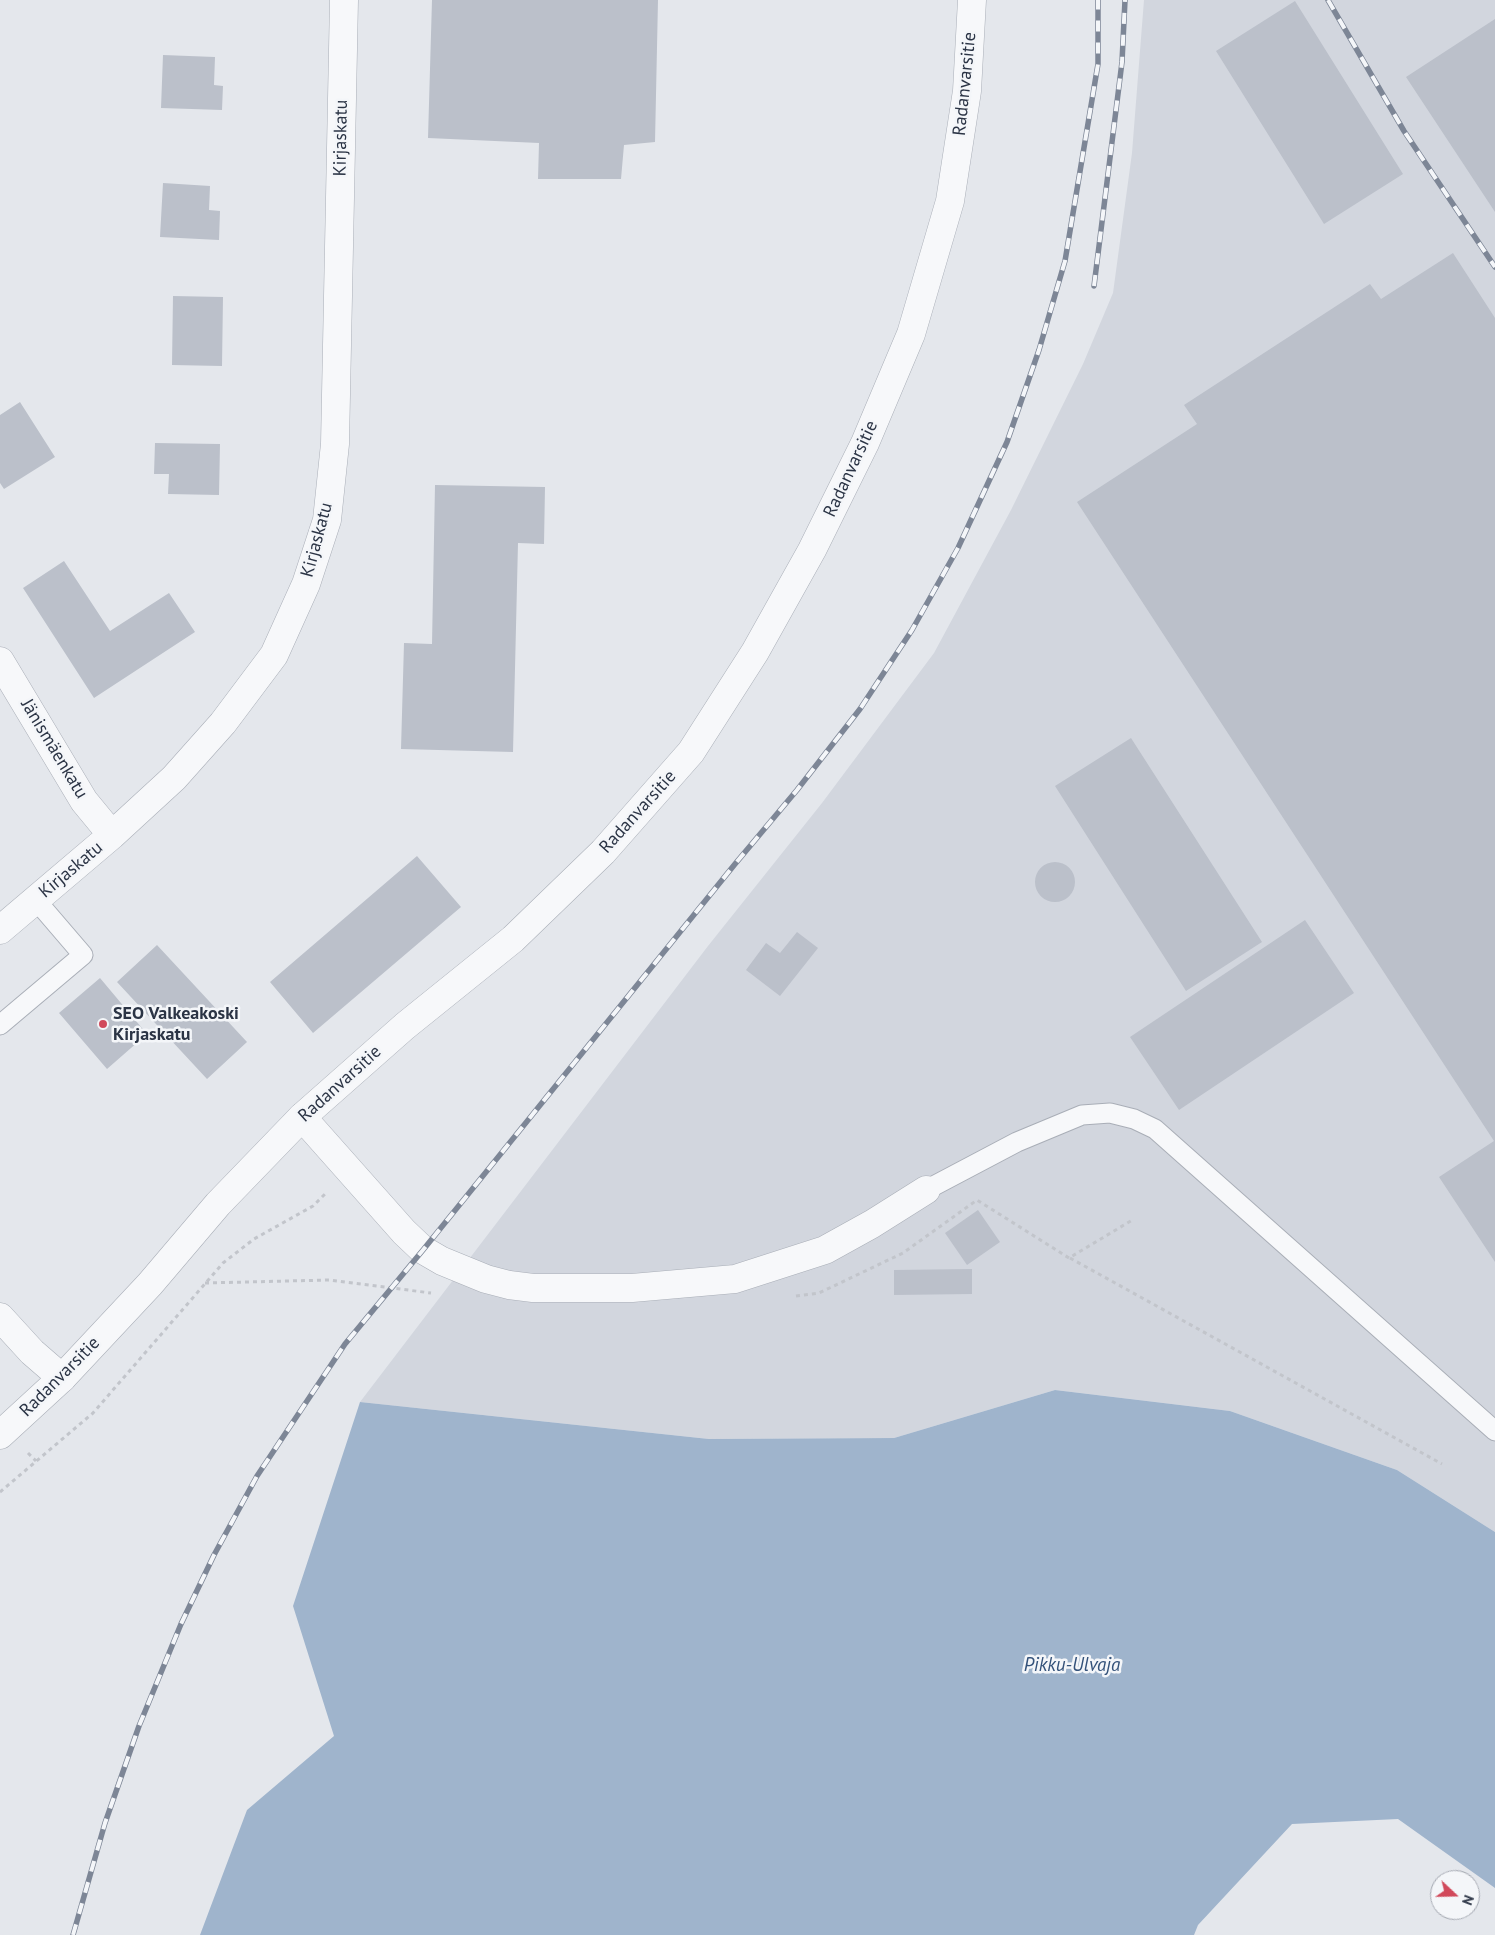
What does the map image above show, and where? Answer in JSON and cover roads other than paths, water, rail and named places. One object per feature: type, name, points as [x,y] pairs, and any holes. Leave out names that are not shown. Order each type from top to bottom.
[{"type":"street","name":"Kirjaskatu","points":[[0,930],[112,835],[174,778],[223,723],[274,655],[306,584],[327,520],[335,444],[344,0]]},
{"type":"street","name":"Radanvarsitie","points":[[0,1435],[62,1378],[150,1284],[218,1204],[302,1117],[405,1026],[512,939],[603,852],[691,752],[755,652],[812,550],[865,443],[912,334],[950,201],[967,91],[972,0]]},
{"type":"street","name":"Jänismäenkatu","points":[[0,660],[84,801],[112,835]]},
{"type":"street","points":[[302,1117],[404,1232],[423,1250],[486,1279],[509,1285],[533,1288],[632,1288],[735,1279],[825,1250],[872,1224],[926,1190]]},
{"type":"street","points":[[0,1317],[32,1352],[62,1378]]},
{"type":"lane","points":[[0,1025],[82,955],[35,899]]},
{"type":"lane","points":[[926,1190],[1017,1142],[1082,1115],[1110,1113],[1134,1119],[1155,1129],[1495,1431]]},
{"type":"water","name":"Pikku-Ulvaja","points":[[1055,1390],[1230,1411],[1397,1470],[1495,1532],[1495,1888],[1480,1877],[1480,1870],[1470,1870],[1398,1819],[1292,1824],[1198,1925],[1194,1935],[200,1935],[247,1810],[334,1736],[293,1606],[360,1402],[709,1439],[894,1438]]},
{"type":"railway","points":[[73,1935],[105,1823],[139,1726],[181,1624],[214,1555],[257,1476],[345,1344],[797,790],[860,709],[912,630],[958,548],[1007,442],[1039,350],[1065,261],[1098,64],[1098,0]]},
{"type":"railway","points":[[1094,286],[1122,62],[1125,0]]},
{"type":"railway","points":[[1328,0],[1404,131],[1495,267]]},
{"type":"place","name":"SEO Valkeakoski Kirjaskatu","points":[[103,1024]]}]
